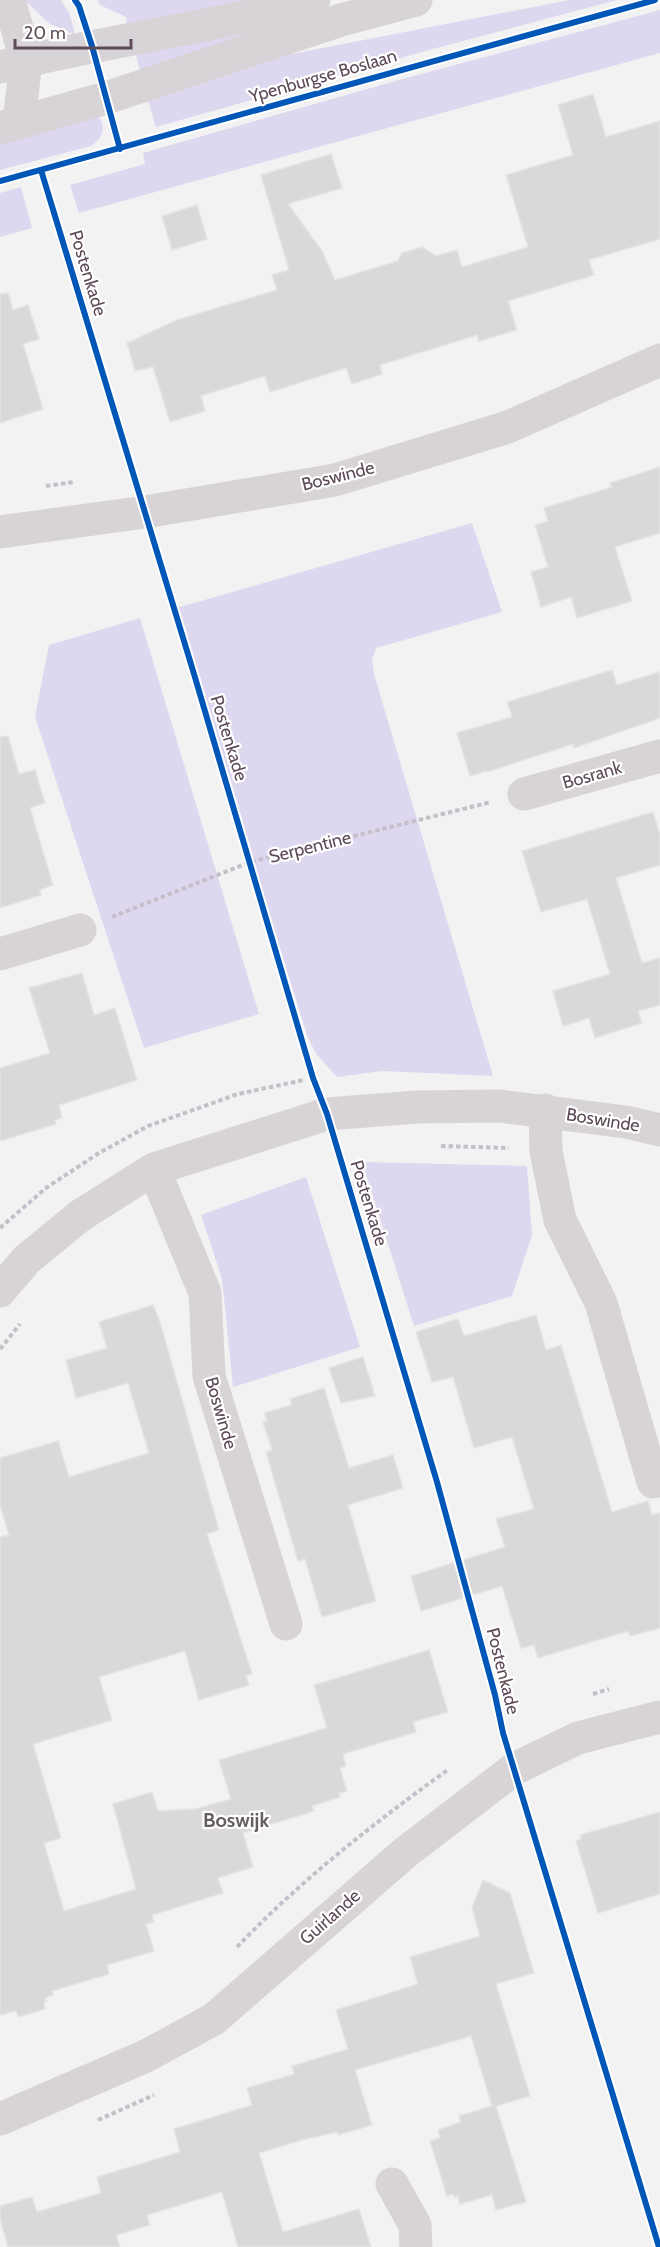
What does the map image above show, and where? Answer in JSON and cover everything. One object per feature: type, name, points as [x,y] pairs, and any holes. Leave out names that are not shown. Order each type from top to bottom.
[{"type":"main road","points":[[13,64],[314,0]]},
{"type":"main road","points":[[9,125],[106,98],[341,21],[416,0]]},
{"type":"street","points":[[9,0],[13,64],[9,125]]},
{"type":"street","points":[[0,93],[9,125]]},
{"type":"street","name":"Boswinde","points":[[0,532],[145,512],[335,480],[508,427],[660,360]]},
{"type":"street","name":"Bosrank","points":[[524,794],[660,756]]},
{"type":"street","points":[[0,954],[80,930]]},
{"type":"street","name":"Boswinde","points":[[0,1291],[26,1260],[81,1215],[154,1168],[327,1114],[417,1107],[500,1107],[545,1110],[626,1122],[660,1130]]},
{"type":"street","name":"Boswinde","points":[[545,1110],[546,1151],[560,1220],[601,1303],[653,1482]]},
{"type":"street","name":"Boswinde","points":[[154,1168],[205,1293],[209,1376],[286,1624]]},
{"type":"street","name":"Guirlande","points":[[0,2119],[146,2056],[214,2019],[406,1852],[514,1769],[578,1738],[660,1717]]},
{"type":"street","points":[[392,2184],[416,2225],[416,2247]]},
{"type":"path","points":[[45,486],[77,481]]},
{"type":"path","points":[[246,850],[253,873]]},
{"type":"path","points":[[434,1146],[546,1151]]},
{"type":"path","points":[[0,1349],[21,1323]]},
{"type":"shaded area","points":[[24,0],[61,0],[69,13],[75,33],[50,24]]},
{"type":"shaded area","points":[[98,0],[282,0],[128,30],[126,17],[100,5]]},
{"type":"shaded area","points":[[569,0],[617,0],[156,127],[146,94],[261,60]]},
{"type":"shaded area","points":[[660,10],[660,53],[79,213],[70,185],[145,164],[143,153],[399,80]]},
{"type":"shaded area","points":[[295,16],[141,74],[134,48]]},
{"type":"shaded area","points":[[98,116],[103,128],[98,140],[91,146],[0,170],[0,140]]},
{"type":"shaded area","points":[[21,187],[32,228],[0,237],[0,193]]},
{"type":"shaded area","points":[[472,523],[502,612],[376,648],[372,660],[374,674],[493,1076],[382,1071],[337,1077],[317,1055],[308,1038],[173,609]]},
{"type":"shaded area","points":[[140,618],[259,1014],[144,1048],[35,717],[49,645]]},
{"type":"shaded area","points":[[362,1162],[527,1166],[532,1235],[512,1296],[414,1326]]},
{"type":"shaded area","points":[[306,1177],[360,1347],[233,1387],[222,1279],[201,1215]]},
{"type":"building","points":[[593,94],[606,137],[660,121],[660,239],[589,260],[594,275],[508,301],[517,330],[479,341],[477,335],[380,365],[382,374],[352,384],[346,368],[270,392],[265,376],[201,396],[205,411],[170,422],[153,367],[135,371],[127,343],[177,320],[277,290],[272,275],[289,270],[261,175],[331,154],[342,188],[288,204],[322,251],[335,280],[398,261],[402,253],[422,247],[436,256],[457,250],[462,267],[528,247],[506,175],[573,155],[558,105]]},
{"type":"building","points":[[197,205],[207,239],[172,250],[162,216]]},
{"type":"building","points":[[8,293],[13,310],[28,305],[39,339],[23,344],[43,409],[0,423],[0,294]]},
{"type":"building","points":[[660,467],[660,533],[615,547],[632,601],[577,618],[571,597],[541,607],[531,572],[548,567],[535,525],[548,521],[544,508],[612,487],[610,483]]},
{"type":"building","points":[[612,670],[617,685],[660,672],[660,718],[574,748],[573,744],[470,776],[457,733],[512,717],[507,702]]},
{"type":"building","points":[[8,736],[19,774],[35,770],[45,803],[30,808],[53,885],[40,890],[41,895],[0,908],[0,737]]},
{"type":"building","points":[[653,812],[660,834],[660,865],[616,878],[642,963],[660,958],[660,1005],[638,1011],[642,1023],[595,1038],[589,1018],[563,1026],[553,991],[610,974],[587,899],[541,912],[522,851]]},
{"type":"building","points":[[82,973],[94,1015],[115,1008],[137,1080],[59,1105],[62,1118],[55,1120],[56,1124],[0,1141],[0,1068],[50,1053],[29,988]]},
{"type":"building","points":[[153,1305],[160,1322],[219,1530],[207,1534],[252,1674],[246,1676],[249,1685],[199,1700],[185,1651],[99,1677],[112,1720],[33,1744],[61,1838],[44,1843],[64,1911],[136,1889],[113,1804],[152,1792],[158,1811],[196,1809],[231,1799],[219,1760],[327,1728],[314,1685],[429,1650],[448,1712],[413,1722],[416,1732],[343,1754],[346,1766],[340,1768],[347,1791],[339,1793],[340,1797],[312,1806],[314,1811],[243,1833],[253,1867],[218,1878],[223,1893],[152,1915],[154,1922],[146,1924],[154,1951],[107,1965],[109,1974],[52,1991],[53,1995],[45,1998],[47,2001],[44,2002],[45,2009],[18,2017],[16,2011],[0,2015],[0,1537],[9,1535],[0,1505],[0,1458],[58,1441],[69,1477],[149,1453],[128,1383],[76,1398],[66,1360],[107,1348],[99,1322]]},
{"type":"building","points":[[536,1315],[546,1350],[561,1345],[612,1512],[648,1501],[652,1515],[660,1513],[660,1628],[630,1636],[628,1631],[538,1658],[534,1645],[521,1648],[502,1586],[421,1611],[411,1576],[505,1547],[496,1519],[534,1509],[512,1437],[474,1448],[453,1377],[432,1382],[416,1332],[458,1319],[464,1336]]},
{"type":"building","points":[[363,1357],[375,1396],[341,1403],[329,1368]]},
{"type":"building","points":[[324,1388],[349,1468],[393,1455],[403,1488],[348,1505],[376,1601],[322,1617],[305,1559],[298,1561],[266,1452],[272,1450],[263,1422],[267,1421],[264,1413],[292,1405],[290,1399]]},
{"type":"building","points":[[660,1812],[660,1894],[598,1913],[576,1841],[581,1839],[580,1835]]},
{"type":"building","points":[[483,1880],[510,1893],[534,1973],[496,1984],[530,2096],[496,2106],[526,2202],[496,2210],[492,2195],[460,2204],[458,2196],[454,2197],[453,2194],[447,2196],[430,2141],[440,2138],[438,2130],[461,2122],[459,2116],[492,2106],[471,2036],[355,2070],[372,2125],[338,2135],[337,2132],[302,2140],[259,2153],[283,2232],[359,2209],[371,2247],[238,2247],[222,2192],[147,2215],[150,2225],[116,2235],[120,2247],[8,2247],[0,2219],[0,2206],[32,2197],[37,2212],[101,2193],[97,2177],[180,2152],[174,2129],[252,2105],[247,2088],[294,2074],[292,2066],[348,2049],[336,2010],[418,1984],[410,1957],[480,1936],[472,1908]]},
{"type":"cycle path","points":[[75,0],[92,46],[120,149]]},
{"type":"cycle path","name":"Ypenburgse Boslaan","points":[[0,181],[655,0]]},
{"type":"cycle path","name":"Postenkade","points":[[41,170],[194,674],[313,1078],[327,1114],[437,1482],[495,1695],[503,1733],[659,2247]]},
{"type":"district","name":"Boswijk","points":[[236,1820]]}]
